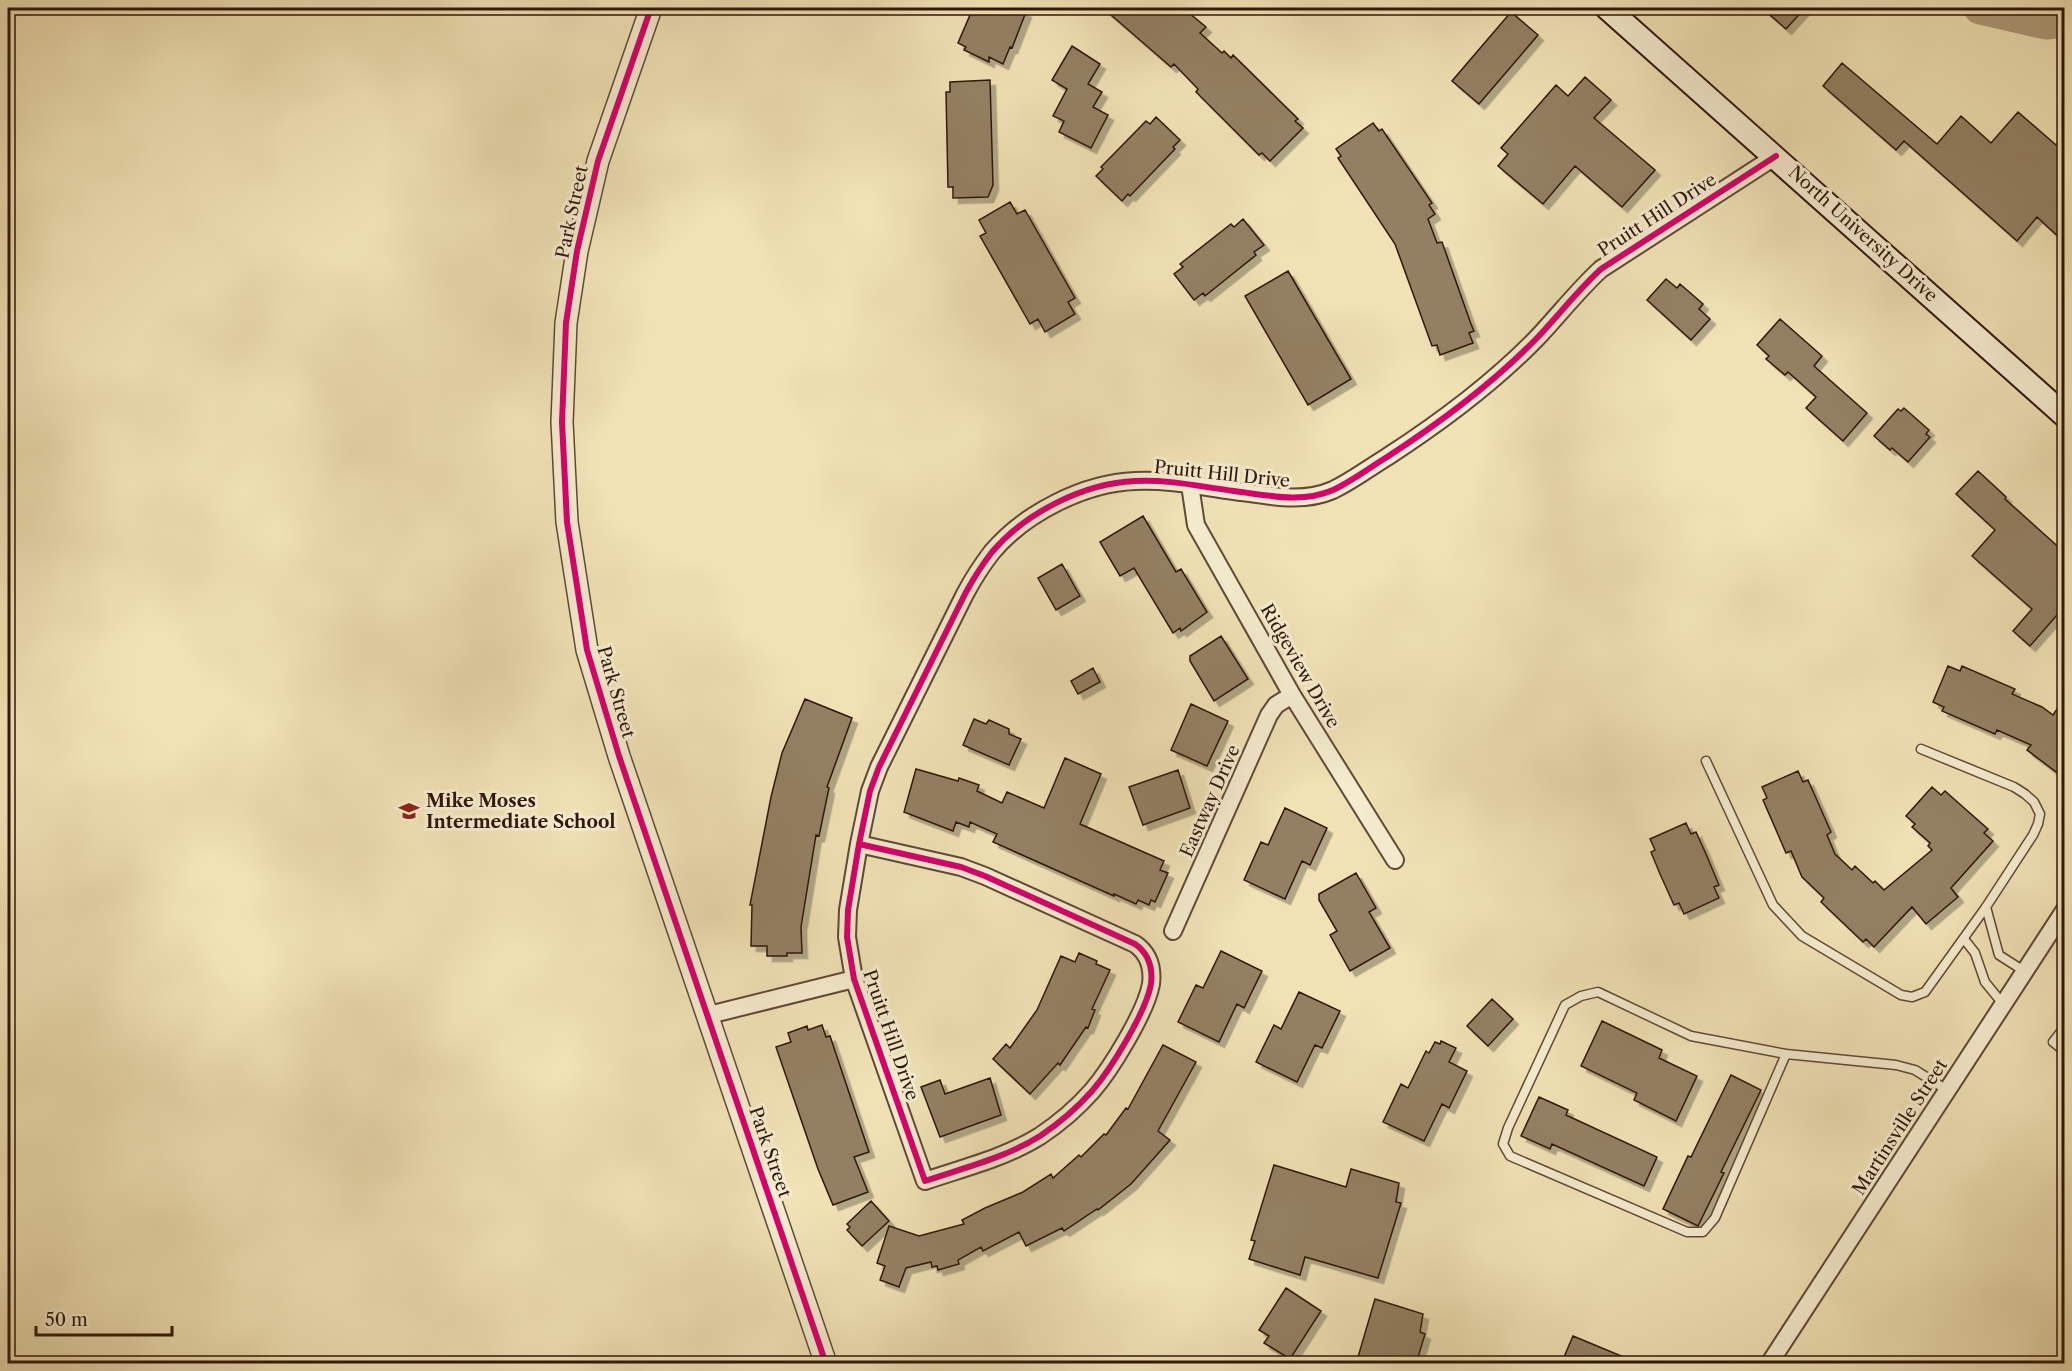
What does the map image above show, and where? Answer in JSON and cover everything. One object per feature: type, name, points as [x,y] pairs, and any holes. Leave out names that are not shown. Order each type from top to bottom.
[{"type":"main road","name":"North University Drive","points":[[1607,8],[1776,156],[2064,415]]},
{"type":"street","name":"Park Street","points":[[651,8],[598,161],[577,251],[566,323],[562,422],[567,522],[587,650],[619,756],[826,1364]]},
{"type":"street","name":"Pruitt Hill Drive","points":[[859,844],[961,867],[1010,887],[1135,944],[1144,950],[1150,967],[1151,985],[1128,1037],[1101,1080],[1078,1105],[1052,1128],[1007,1153],[925,1181],[854,979],[847,937],[848,910],[859,844],[870,791],[890,742],[965,594],[993,551],[1030,519],[1074,496],[1104,485],[1136,481],[1190,485],[1287,498],[1309,497],[1332,490],[1437,425],[1472,398],[1538,337],[1579,288],[1601,270],[1776,156]]},
{"type":"street","name":"Ridgeview Drive","points":[[1190,485],[1196,525],[1292,695],[1395,860]]},
{"type":"street","name":"Eastway Drive","points":[[1173,931],[1269,715],[1276,705],[1292,695]]},
{"type":"street","name":"Martinsville Street","points":[[1769,1364],[2064,911]]},
{"type":"street","name":"Pruitt Hill Drive","points":[[709,1015],[854,979]]},
{"type":"lane","points":[[1706,761],[1773,905],[1802,936],[1901,995],[1912,997],[1925,992],[1964,939],[2033,835],[2040,814],[2034,802],[2014,787],[1921,749]]},
{"type":"lane","points":[[1986,907],[1999,955],[2024,971]]},
{"type":"lane","points":[[1964,939],[1975,953],[1985,982],[2003,1004]]},
{"type":"lane","points":[[1786,1054],[1715,1218],[1703,1232],[1687,1232],[1510,1156],[1503,1144],[1565,1005],[1581,996],[1598,992],[1691,1036],[1786,1054],[1896,1065],[1915,1070],[1947,1090]]},
{"type":"lane","points":[[2064,1028],[2053,1042],[2064,1051]]},
{"type":"building","points":[[973,8],[1015,8],[1026,12],[1003,64],[989,57],[989,62],[964,50],[966,47],[958,43]]},
{"type":"building","points":[[1103,8],[1183,8],[1206,27],[1200,33],[1222,53],[1224,51],[1231,58],[1233,55],[1298,119],[1295,121],[1303,128],[1270,161],[1262,153],[1259,155],[1196,92],[1198,89],[1174,64],[1171,67]]},
{"type":"building","points":[[1762,8],[1805,8],[1786,29]]},
{"type":"building","points":[[1511,12],[1538,35],[1479,104],[1452,81]]},
{"type":"building","points":[[1072,46],[1100,64],[1088,84],[1102,92],[1093,107],[1108,115],[1091,148],[1059,132],[1064,121],[1053,116],[1067,89],[1052,80]]},
{"type":"building","points":[[1842,63],[1937,144],[1961,116],[1991,143],[2018,112],[2056,145],[2064,135],[2064,242],[2037,217],[2017,241],[1904,141],[1896,150],[1823,86]]},
{"type":"building","points":[[1585,77],[1611,100],[1594,118],[1655,170],[1622,207],[1575,166],[1543,204],[1498,166],[1508,154],[1501,148],[1556,85],[1568,96]]},
{"type":"building","points":[[990,80],[993,185],[988,197],[953,198],[953,187],[948,187],[946,92],[950,92],[950,82]]},
{"type":"building","points":[[1156,117],[1180,140],[1173,147],[1175,149],[1130,196],[1128,194],[1122,201],[1096,176],[1103,169],[1101,167],[1146,121],[1150,124]]},
{"type":"building","points":[[1373,123],[1379,131],[1382,129],[1432,203],[1429,205],[1435,214],[1428,219],[1437,243],[1442,242],[1474,331],[1469,333],[1473,343],[1440,355],[1437,345],[1432,346],[1395,244],[1338,158],[1341,156],[1336,149]]},
{"type":"building","points":[[1010,202],[1017,214],[1025,210],[1075,298],[1068,302],[1075,314],[1045,332],[1038,319],[1030,324],[980,236],[986,233],[979,220]]},
{"type":"building","points":[[1243,219],[1264,245],[1254,252],[1256,255],[1205,296],[1203,293],[1194,300],[1174,274],[1183,267],[1180,264],[1231,224],[1234,227]]},
{"type":"building","points":[[1288,271],[1351,379],[1308,405],[1245,296]]},
{"type":"building","points":[[1666,279],[1677,288],[1680,284],[1703,304],[1699,309],[1710,319],[1691,340],[1647,300]]},
{"type":"building","points":[[1780,319],[1822,356],[1814,366],[1867,413],[1843,441],[1806,408],[1816,397],[1788,372],[1785,375],[1766,359],[1769,356],[1757,345]]},
{"type":"building","points":[[1904,408],[1929,430],[1926,434],[1930,437],[1908,462],[1874,436],[1898,409],[1901,411]]},
{"type":"building","points":[[1978,471],[2006,497],[2005,499],[2064,552],[2064,607],[2030,646],[2013,631],[2032,609],[1972,556],[1995,530],[1956,494]]},
{"type":"building","points":[[1143,516],[1176,572],[1181,569],[1207,612],[1181,631],[1180,628],[1173,633],[1134,568],[1120,576],[1100,542]]},
{"type":"building","points":[[1062,564],[1080,596],[1056,610],[1038,578]]},
{"type":"building","points":[[1221,636],[1248,679],[1214,701],[1190,661],[1190,656]]},
{"type":"building","points":[[1948,666],[1960,671],[1962,666],[2015,689],[2012,694],[2042,707],[2053,715],[2064,699],[2064,778],[2027,750],[2031,745],[1997,730],[1995,734],[1942,711],[1944,707],[1933,702]]},
{"type":"building","points":[[1093,668],[1100,682],[1078,694],[1071,681]]},
{"type":"building","points":[[805,699],[852,718],[827,787],[829,788],[819,836],[816,835],[801,927],[802,953],[767,956],[767,946],[751,946],[752,905],[750,905],[782,753]]},
{"type":"building","points":[[1191,704],[1228,721],[1207,766],[1171,750]]},
{"type":"building","points":[[974,719],[986,724],[989,720],[1009,729],[1009,734],[1021,739],[1009,765],[963,745]]},
{"type":"building","points":[[1065,758],[1101,774],[1080,824],[1164,861],[1160,870],[1168,873],[1155,902],[1151,900],[1149,905],[1138,900],[1136,904],[1114,894],[1114,896],[993,842],[997,834],[970,822],[969,827],[956,822],[953,831],[904,812],[916,769],[958,781],[959,778],[979,785],[977,791],[1002,803],[1007,792],[1044,808]]},
{"type":"building","points":[[1178,770],[1190,808],[1143,825],[1129,787]]},
{"type":"building","points":[[1798,771],[1803,782],[1808,780],[1831,832],[1827,835],[1835,854],[1852,870],[1855,866],[1884,890],[1932,850],[1928,846],[1930,843],[1912,827],[1915,824],[1906,816],[1932,787],[1941,795],[1945,791],[1988,829],[1984,833],[1993,841],[1951,888],[1958,897],[1926,924],[1912,907],[1874,947],[1866,939],[1863,942],[1821,902],[1824,898],[1802,877],[1791,851],[1786,853],[1763,800],[1767,798],[1762,787]]},
{"type":"building","points":[[1285,808],[1327,828],[1310,865],[1302,861],[1285,899],[1244,880],[1261,842],[1268,845]]},
{"type":"building","points":[[1686,823],[1691,834],[1696,832],[1706,854],[1719,885],[1714,887],[1719,898],[1684,914],[1679,903],[1674,905],[1651,852],[1655,850],[1650,839]]},
{"type":"building","points":[[1356,873],[1376,908],[1369,912],[1390,948],[1350,971],[1330,935],[1337,931],[1319,900],[1319,894]]},
{"type":"building","points":[[1221,951],[1262,971],[1244,1008],[1237,1004],[1219,1042],[1178,1022],[1196,985],[1203,988]]},
{"type":"building","points":[[1079,953],[1110,970],[1092,1009],[1095,1010],[1088,1028],[1086,1027],[1060,1065],[1058,1063],[1030,1094],[993,1059],[1006,1044],[1010,1048],[1037,1010],[1061,956],[1075,962]]},
{"type":"building","points":[[1299,992],[1340,1011],[1322,1048],[1315,1045],[1297,1082],[1256,1062],[1274,1025],[1281,1029]]},
{"type":"building","points":[[1492,999],[1513,1019],[1488,1046],[1467,1026]]},
{"type":"building","points":[[1602,1021],[1662,1050],[1659,1058],[1697,1076],[1676,1121],[1634,1100],[1637,1093],[1581,1066]]},
{"type":"building","points":[[822,1025],[826,1037],[830,1036],[869,1152],[854,1157],[868,1192],[833,1205],[818,1169],[776,1047],[791,1042],[788,1033],[807,1026],[808,1030]]},
{"type":"building","points":[[1441,1041],[1456,1048],[1449,1062],[1467,1071],[1449,1108],[1442,1104],[1424,1141],[1383,1122],[1401,1084],[1408,1088],[1426,1051],[1429,1053],[1435,1042],[1440,1044]]},
{"type":"building","points":[[1163,1045],[1196,1062],[1158,1131],[1170,1140],[1131,1184],[1098,1210],[1064,1231],[1062,1228],[1026,1246],[1019,1232],[983,1251],[981,1247],[958,1260],[959,1264],[938,1270],[937,1266],[932,1267],[931,1262],[906,1268],[899,1287],[880,1280],[885,1266],[877,1263],[889,1226],[919,1236],[964,1224],[962,1220],[985,1208],[1023,1192],[1051,1174],[1053,1178],[1079,1155],[1081,1157],[1104,1134],[1106,1135],[1126,1108],[1128,1109]]},
{"type":"building","points":[[1731,1075],[1761,1090],[1721,1172],[1724,1173],[1698,1226],[1663,1209]]},
{"type":"building","points":[[990,1078],[1001,1115],[940,1137],[921,1087],[940,1080],[945,1094]]},
{"type":"building","points":[[1539,1097],[1568,1110],[1566,1115],[1657,1157],[1644,1186],[1552,1144],[1550,1149],[1521,1136]]},
{"type":"building","points":[[1274,1165],[1346,1187],[1351,1169],[1399,1183],[1396,1202],[1401,1203],[1378,1278],[1305,1257],[1300,1275],[1249,1259],[1255,1241],[1251,1240]]},
{"type":"building","points":[[871,1201],[889,1221],[862,1246],[847,1230],[850,1227],[847,1224]]},
{"type":"building","points":[[1286,1288],[1321,1311],[1290,1359],[1264,1343],[1269,1336],[1259,1330]]},
{"type":"building","points":[[1375,1299],[1423,1314],[1420,1332],[1425,1334],[1416,1364],[1356,1364]]},
{"type":"building","points":[[1573,1336],[1638,1363],[1638,1364],[1561,1364]]},
{"type":"waterway","points":[[1980,8],[2046,23],[2064,21]]},
{"type":"cycle path","points":[[651,8],[598,161],[577,251],[566,323],[562,422],[567,522],[587,650],[619,756],[826,1364]]},
{"type":"cycle path","points":[[859,844],[961,867],[985,876],[1135,944],[1146,956],[1151,972],[1148,996],[1127,1040],[1109,1069],[1080,1104],[1054,1126],[1027,1144],[969,1167],[925,1181],[854,979],[847,937],[848,910],[859,844],[870,791],[879,767],[965,594],[988,557],[1006,538],[1038,513],[1076,494],[1116,483],[1160,481],[1296,498],[1333,490],[1354,479],[1465,402],[1519,356],[1601,269],[1776,156]]},
{"type":"place","name":"Mike Moses Intermediate School","points":[[409,811]]}]
